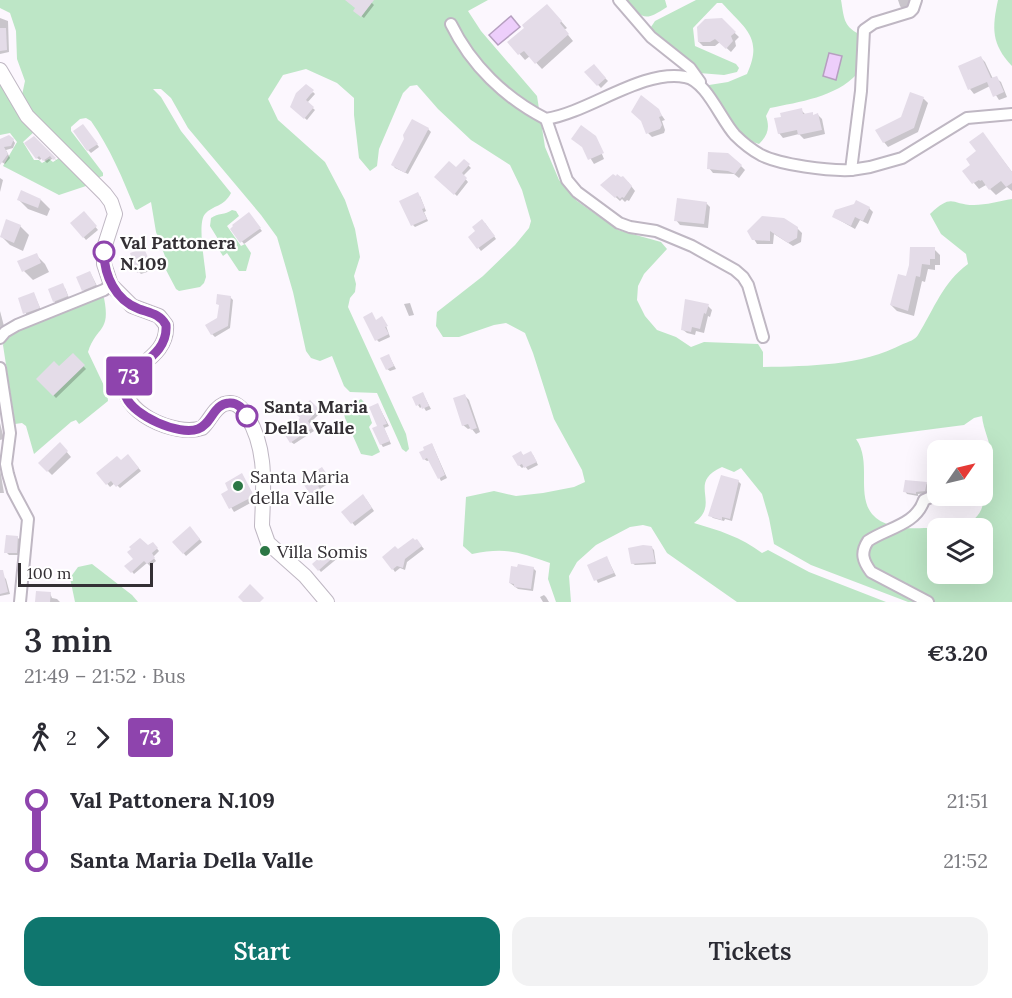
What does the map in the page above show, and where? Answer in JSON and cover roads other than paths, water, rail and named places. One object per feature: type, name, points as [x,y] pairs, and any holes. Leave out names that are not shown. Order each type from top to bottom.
[{"type":"street","points":[[619,0],[651,37],[690,68],[735,134],[761,155],[818,169],[851,170],[870,167],[902,158],[967,118],[1012,114]]},
{"type":"street","points":[[851,170],[861,91],[864,30],[874,23],[910,12],[916,0]]},
{"type":"street","points":[[451,24],[479,68],[507,94],[546,118],[576,111],[612,93],[659,79],[688,77],[703,87]]},
{"type":"street","points":[[0,70],[27,116],[111,202],[115,214],[114,221],[104,248],[104,264],[111,285],[132,306],[159,316],[166,325],[164,340],[160,348],[126,379],[125,391],[130,404],[135,410],[166,426],[187,430],[202,428],[217,408],[227,403],[235,404],[243,410],[255,432],[262,454],[262,526],[265,538],[305,576],[327,602]]},
{"type":"street","points":[[546,118],[567,180],[573,188],[619,223],[656,231],[692,246],[735,270],[748,285],[764,337]]},
{"type":"street","points":[[0,338],[17,325],[104,290],[111,285]]},
{"type":"street","points":[[0,368],[10,432],[6,464],[14,491],[28,519],[20,602]]},
{"type":"street","points":[[927,499],[911,519],[868,541],[863,548],[862,556],[871,572],[928,602]]},
{"type":"place","name":"Val Pattonera N.109","points":[[104,252]]},
{"type":"place","name":"Santa Maria Della Valle","points":[[247,416]]},
{"type":"place","name":"Santa Maria della Valle","points":[[238,486]]},
{"type":"place","name":"Villa Somis","points":[[265,551]]}]
